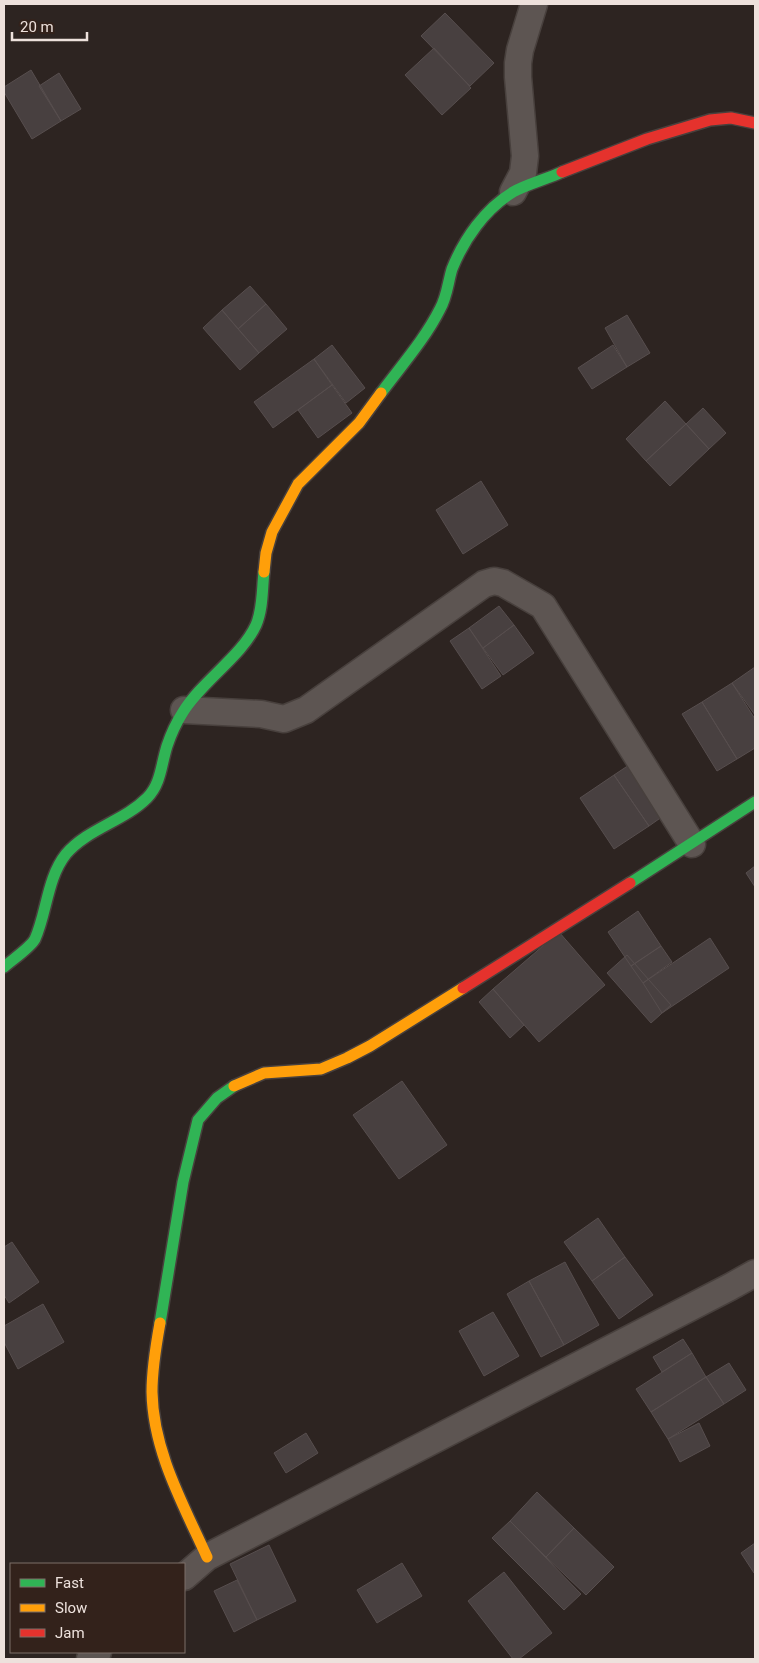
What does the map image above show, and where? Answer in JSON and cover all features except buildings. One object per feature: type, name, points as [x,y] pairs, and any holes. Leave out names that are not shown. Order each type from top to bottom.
[{"type":"street","points":[[513,192],[525,164],[518,77],[520,50],[534,4]]},
{"type":"street","points":[[4,968],[34,941],[57,868],[67,852],[85,838],[134,809],[148,797],[158,781],[167,747],[174,728],[184,710],[246,641],[256,624],[261,604],[266,553],[272,532],[298,484],[359,423],[433,323],[442,306],[452,270],[462,247],[478,224],[493,208],[513,192],[647,139],[710,120],[731,118],[755,124]]},
{"type":"street","points":[[184,710],[261,714],[284,718],[306,710],[484,584],[494,581],[503,583],[515,588],[542,606],[692,844]]},
{"type":"street","points":[[206,1558],[167,1470],[157,1432],[152,1392],[156,1346],[178,1211],[198,1120],[216,1098],[238,1083],[264,1073],[320,1069],[370,1046],[692,844],[755,802]]},
{"type":"street","points":[[185,1576],[206,1558],[755,1273]]},
{"type":"traffic: fast","points":[[381,393],[420,342],[434,320],[444,300],[452,269],[476,226],[493,207],[513,192],[562,172]]},
{"type":"traffic: fast","points":[[4,967],[26,950],[35,939],[51,884],[66,854],[84,838],[128,813],[152,793],[158,780],[170,737],[183,712],[200,690],[232,658],[250,636],[256,625],[261,606],[264,572]]},
{"type":"traffic: fast","points":[[630,883],[755,802]]},
{"type":"traffic: fast","points":[[160,1323],[183,1182],[198,1120],[217,1098],[234,1086]]},
{"type":"traffic: slow","points":[[264,572],[266,553],[272,532],[298,484],[359,423],[381,393]]},
{"type":"traffic: slow","points":[[234,1086],[264,1073],[321,1069],[347,1058],[370,1046],[463,988]]},
{"type":"traffic: slow","points":[[160,1323],[152,1383],[154,1414],[158,1435],[179,1497],[207,1557]]},
{"type":"traffic: jam","points":[[562,172],[647,139],[710,120],[731,118],[755,123]]},
{"type":"traffic: jam","points":[[463,988],[630,883]]}]
